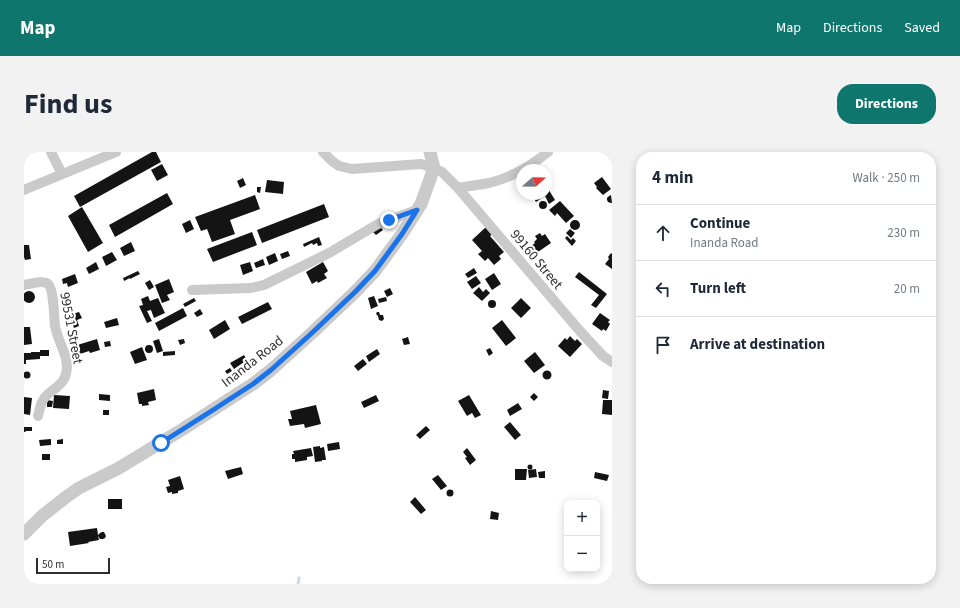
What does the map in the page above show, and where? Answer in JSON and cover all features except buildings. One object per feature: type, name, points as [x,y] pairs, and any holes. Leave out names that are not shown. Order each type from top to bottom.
[{"type":"street","points":[[51,152],[62,174]]},
{"type":"street","points":[[24,190],[116,152]]},
{"type":"street","points":[[323,152],[338,166],[352,169],[421,164],[438,170]]},
{"type":"street","points":[[430,152],[438,170]]},
{"type":"street","points":[[458,188],[491,183],[527,167],[548,152]]},
{"type":"street","name":"99160 Street","points":[[438,170],[458,188],[579,330],[603,356],[612,362]]},
{"type":"street","name":"Inanda Road","points":[[24,534],[42,516],[79,488],[119,468],[183,429],[253,384],[271,370],[313,332],[375,271],[402,234],[421,204],[438,170]]},
{"type":"street","points":[[192,290],[251,288],[264,285],[329,253],[378,224],[417,210]]},
{"type":"street","name":"99531 Street","points":[[24,284],[46,282],[50,286],[56,328],[67,364],[64,380],[45,398],[40,405],[38,416]]},
{"type":"waterway","points":[[298,584],[299,578]]},
{"type":"route","points":[[161,443],[253,384],[271,370],[313,332],[375,271],[402,234],[417,210],[389,220]]}]
